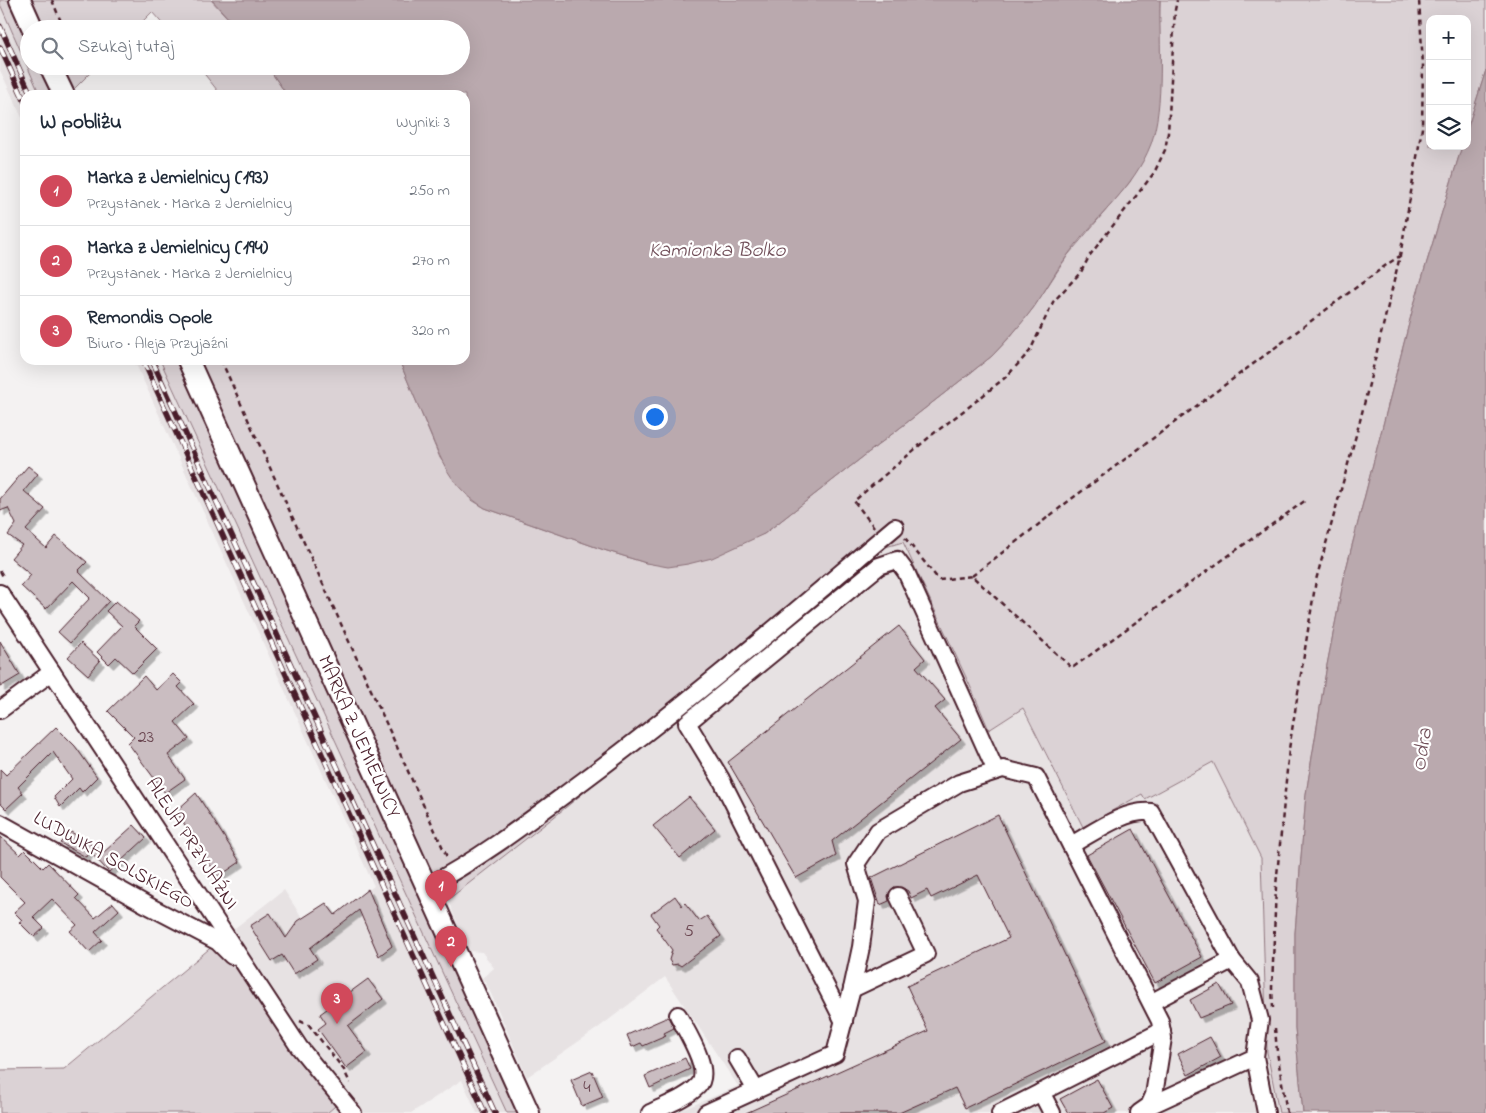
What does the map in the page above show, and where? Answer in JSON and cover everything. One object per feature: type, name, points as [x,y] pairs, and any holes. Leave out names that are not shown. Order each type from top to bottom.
[{"type":"main road","points":[[20,0],[29,20]]},
{"type":"main road","points":[[54,75],[62,90]]},
{"type":"main road","name":"MARKA Z JEMIELNICY","points":[[190,365],[530,1113]]},
{"type":"street","points":[[426,886],[454,872],[551,805],[634,743],[895,527]]},
{"type":"street","points":[[844,1022],[721,779],[687,723],[879,566],[897,560],[906,572],[996,771]]},
{"type":"street","name":"ALEJA PRZYJAŹNI","points":[[0,592],[299,1047],[353,1113]]},
{"type":"street","points":[[0,710],[52,672]]},
{"type":"street","points":[[706,1113],[835,1054],[861,947],[867,901],[856,864],[878,831],[959,783],[1002,769],[1036,777],[1160,1021],[1163,1038],[1154,1095],[1144,1109]]},
{"type":"street","points":[[1071,845],[1126,815],[1141,810],[1151,812],[1232,960],[1250,982],[1260,1020],[1255,1057],[1266,1113]]},
{"type":"street","name":"LUDWIKA SOLSKIEGO","points":[[0,823],[147,905],[218,942],[251,974]]},
{"type":"street","points":[[852,989],[926,954],[898,896]]},
{"type":"street","points":[[1152,1002],[1232,960]]},
{"type":"street","points":[[650,1113],[688,1094],[702,1080],[700,1058],[678,1015]]},
{"type":"street","points":[[1000,1113],[1162,1031]]},
{"type":"street","points":[[1144,1109],[1255,1057]]},
{"type":"street","points":[[737,1058],[756,1090]]},
{"type":"street","points":[[1041,1092],[1052,1113]]},
{"type":"path","points":[[52,0],[60,20]]},
{"type":"path","points":[[882,538],[854,501],[933,434],[1007,376],[1030,351],[1053,302],[1081,272],[1090,255],[1154,173],[1165,150],[1168,133],[1174,18],[1177,0]]},
{"type":"path","points":[[1274,1016],[1272,988],[1276,886],[1288,749],[1316,580],[1361,417],[1400,256],[1422,128],[1423,65],[1419,0]]},
{"type":"path","points":[[895,527],[939,580],[972,576],[1074,497],[1400,256]]},
{"type":"path","points":[[223,365],[454,872]]},
{"type":"path","points":[[972,576],[1072,668],[1306,500]]},
{"type":"path","points":[[294,1017],[309,1025],[344,1070],[350,1084]]},
{"type":"path","points":[[1275,1025],[1277,1052],[1287,1113]]},
{"type":"shaded area","points":[[0,0],[211,0],[230,20],[159,20],[152,12],[144,20],[20,20],[20,50]]},
{"type":"shaded area","points":[[1160,0],[1486,0],[1486,70],[1471,117],[1471,15],[1426,15],[1426,150],[1461,150],[1413,308],[1345,573],[1327,665],[1306,794],[1295,933],[1295,1028],[1303,1113],[1279,1113],[1267,1052],[1261,858],[1213,762],[1145,799],[1142,794],[1083,827],[1023,708],[989,730],[903,542],[882,548],[554,817],[436,909],[529,1113],[507,1113],[162,365],[401,365],[440,458],[470,499],[485,508],[646,563],[764,534],[992,356],[1034,307],[1068,255],[1130,182],[1150,144],[1159,39]]},
{"type":"shaded area","points":[[0,4],[20,50],[20,75],[31,75],[38,90],[20,90],[20,113],[0,70]]},
{"type":"shaded area","points":[[31,75],[88,75],[73,90],[38,90]]},
{"type":"shaded area","points":[[205,75],[273,75],[284,90],[217,90]]},
{"type":"shaded area","points":[[136,365],[162,365],[507,1113],[477,1113],[462,1080],[411,1113],[327,1113],[342,1100],[226,935],[284,890],[312,933],[374,886]]},
{"type":"shaded area","points":[[904,542],[989,729],[1022,708],[1083,827],[1142,794],[1146,798],[1213,761],[1261,858],[1267,1052],[1279,1113],[675,1113],[738,1086],[665,977],[598,1028],[527,1077],[488,987],[482,978],[494,968],[482,952],[468,951],[448,900],[882,548]]},
{"type":"shaded area","points":[[226,935],[342,1100],[327,1113],[0,1113],[0,1070],[64,1069]]},
{"type":"water","name":"Kamionka Bolko","points":[[212,0],[1160,0],[1160,92],[1155,128],[1144,160],[1113,203],[1063,262],[1029,314],[992,356],[764,534],[712,558],[668,567],[646,563],[604,550],[485,508],[473,500],[455,482],[442,461],[401,365],[470,365],[470,90],[284,90],[273,75],[470,75],[470,20],[230,20]]},
{"type":"water","name":"Odra","points":[[1486,70],[1486,1113],[1303,1113],[1295,1028],[1295,933],[1306,794],[1327,665],[1345,573],[1413,308],[1461,150],[1471,150],[1471,117]]},
{"type":"building","points":[[28,466],[38,474],[24,491],[45,509],[26,530],[46,548],[56,536],[87,562],[78,571],[109,601],[70,643],[58,632],[90,598],[73,581],[46,609],[21,586],[31,575],[11,558],[22,545],[8,535],[16,524],[8,508],[0,511],[0,499]]},
{"type":"building","points":[[116,601],[139,621],[134,626],[157,649],[133,673],[116,657],[109,664],[97,652],[122,626],[106,611]]},
{"type":"building","points":[[899,626],[925,659],[916,667],[945,700],[935,708],[961,739],[832,841],[836,856],[796,878],[728,762]]},
{"type":"building","points":[[0,641],[20,675],[0,687]]},
{"type":"building","points":[[81,643],[100,661],[88,675],[68,657]]},
{"type":"building","points":[[173,674],[182,683],[178,687],[194,704],[175,722],[189,739],[168,755],[185,779],[165,793],[128,743],[134,737],[108,711],[144,676],[156,690]]},
{"type":"building","points":[[56,727],[75,746],[97,777],[82,792],[79,788],[60,807],[54,797],[72,779],[53,752],[18,787],[23,793],[6,809],[0,803],[0,769],[6,775]]},
{"type":"building","points":[[196,793],[240,862],[218,877],[176,811]]},
{"type":"building","points":[[689,797],[715,829],[680,858],[653,826]]},
{"type":"building","points":[[998,815],[1106,1041],[965,1108],[955,1088],[899,1113],[746,1113],[928,1031],[907,986],[1009,938],[978,875],[931,898],[927,890],[911,898],[908,891],[903,888],[894,887],[888,896],[889,901],[880,905],[871,878]]},
{"type":"building","points":[[134,825],[146,838],[109,872],[89,851],[86,857],[60,843],[71,832],[104,852]]},
{"type":"building","points":[[1133,829],[1202,957],[1155,983],[1087,855]]},
{"type":"building","points":[[0,836],[20,855],[25,850],[43,868],[48,863],[79,895],[76,898],[95,918],[113,903],[119,910],[95,932],[102,940],[89,952],[70,931],[77,925],[52,899],[33,917],[44,928],[34,937],[19,922],[22,920],[14,912],[25,902],[0,877]]},
{"type":"building","points":[[368,889],[392,946],[379,956],[359,910],[310,948],[317,959],[294,974],[282,955],[272,961],[250,926],[270,913],[286,938],[298,921],[326,903],[335,915]]},
{"type":"building","points":[[675,896],[682,906],[685,903],[699,921],[707,916],[721,936],[681,966],[678,964],[672,965],[669,960],[672,950],[656,928],[659,925],[651,914]]},
{"type":"building","points":[[368,979],[383,999],[348,1026],[367,1052],[346,1068],[318,1029],[326,1023],[320,1014]]},
{"type":"building","points":[[1219,984],[1231,1005],[1199,1018],[1190,1000]]},
{"type":"building","points":[[668,1017],[674,1028],[664,1033],[666,1036],[643,1046],[641,1043],[632,1047],[627,1035]]},
{"type":"building","points":[[1210,1037],[1221,1057],[1188,1075],[1178,1054]]},
{"type":"building","points":[[685,1058],[690,1069],[650,1088],[645,1076]]},
{"type":"building","points":[[592,1071],[603,1097],[582,1106],[571,1080]]},
{"type":"building","points":[[1097,1079],[1113,1108],[1104,1113],[1068,1113],[1060,1099]]},
{"type":"railway","points":[[0,26],[20,71]]},
{"type":"railway","points":[[0,47],[20,91]]},
{"type":"railway","points":[[22,75],[29,90]]},
{"type":"railway","points":[[145,365],[485,1113]]},
{"type":"railway","points":[[154,365],[495,1113]]},
{"type":"place","name":"Marka z Jemielnicy (193)","points":[[441,911]]},
{"type":"place","name":"Marka z Jemielnicy (194)","points":[[451,967]]},
{"type":"place","name":"Remondis Opole","points":[[337,1024]]}]
